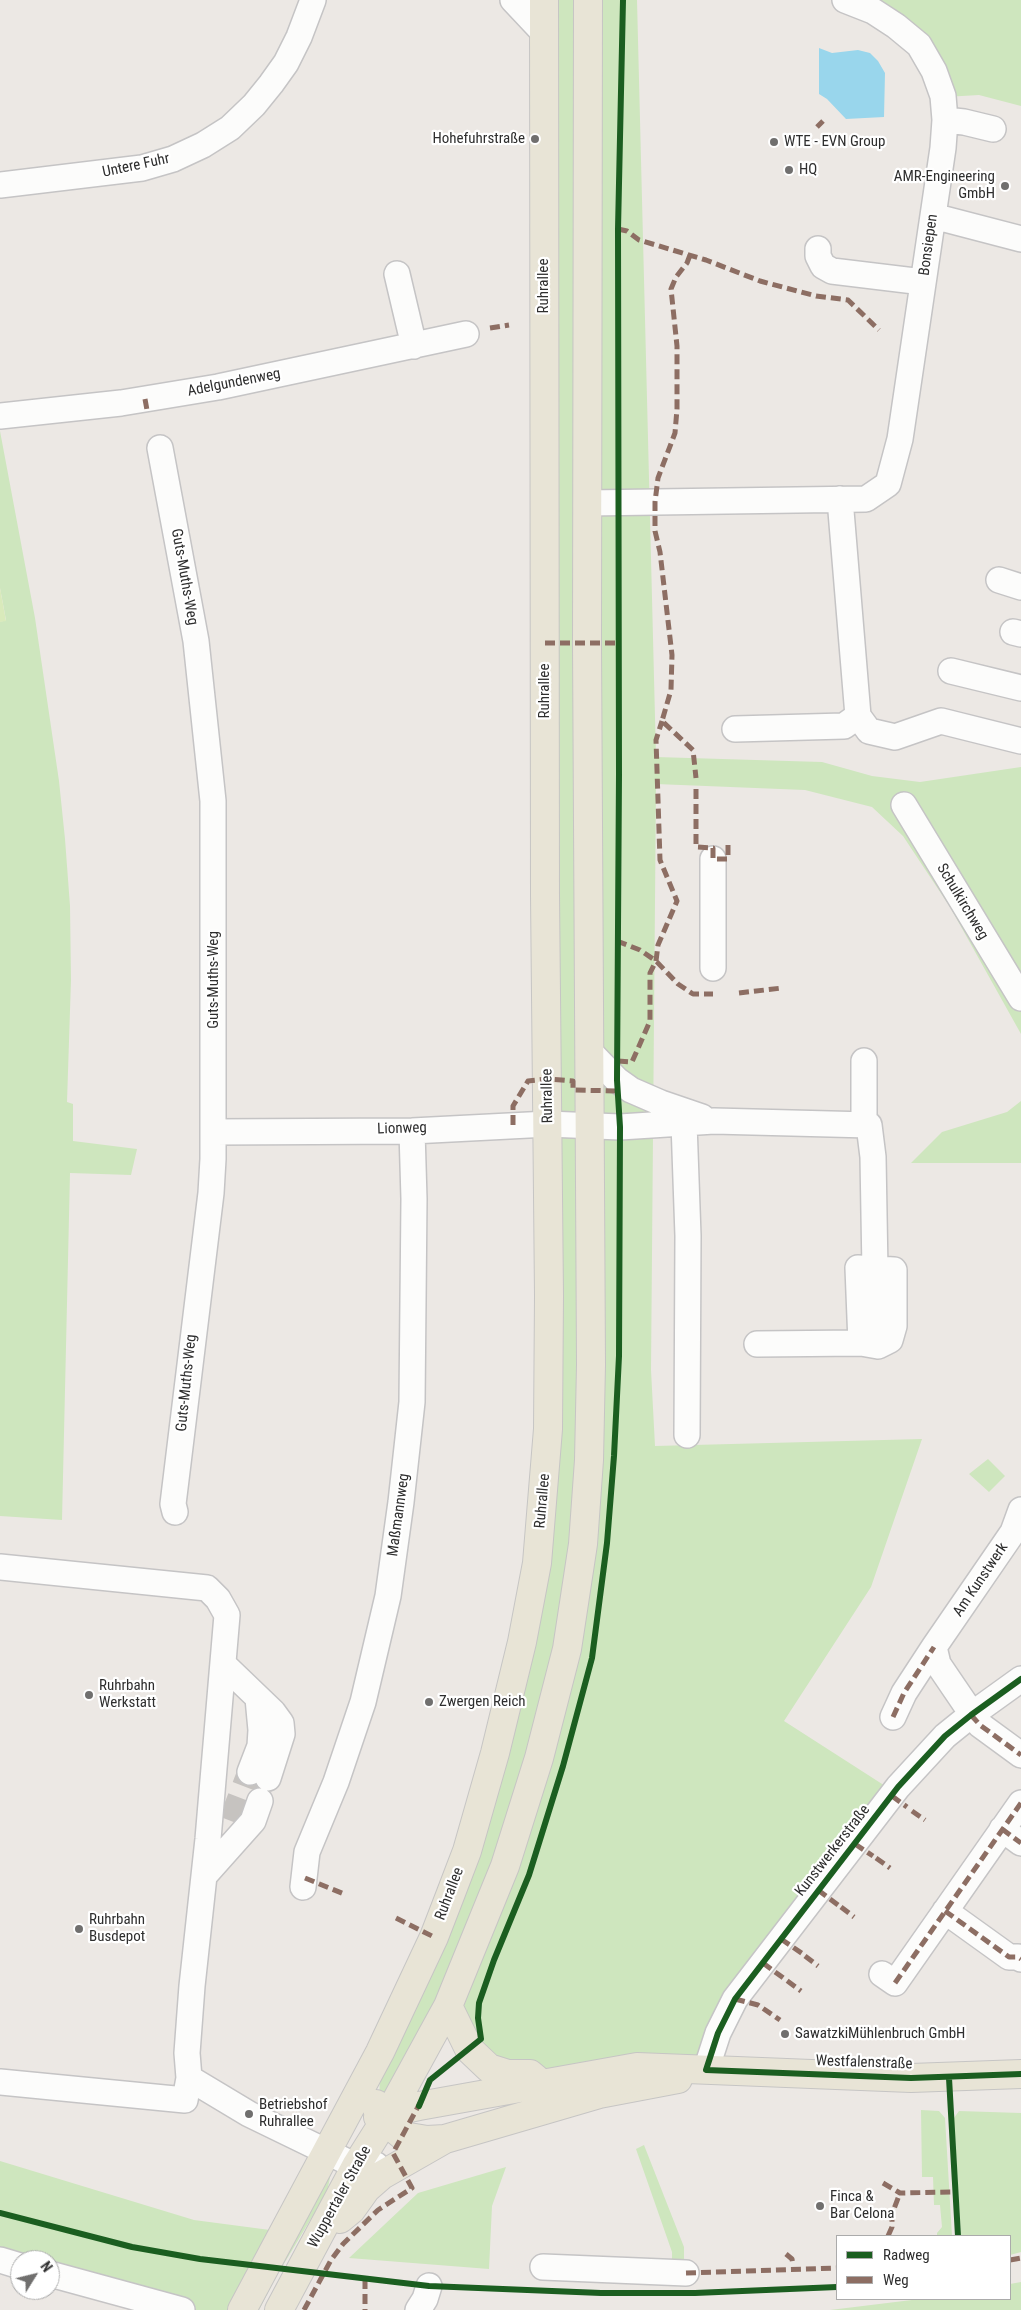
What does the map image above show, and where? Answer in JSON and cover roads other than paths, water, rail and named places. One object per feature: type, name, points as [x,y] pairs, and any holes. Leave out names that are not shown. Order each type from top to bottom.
[{"type":"main road","name":"Ruhrallee","points":[[329,2146],[380,2052],[434,1937],[467,1851],[497,1744],[522,1642],[537,1563],[548,1429],[548,1124],[545,894],[544,0]]},
{"type":"main road","points":[[384,2116],[448,2006],[508,1857],[538,1758],[567,1649],[583,1544],[589,1460],[590,1127],[584,6]]},
{"type":"main road","points":[[448,2006],[469,2049],[489,2068],[508,2074],[530,2074],[544,2084]]},
{"type":"main road","points":[[380,2052],[375,2077],[375,2098],[384,2116]]},
{"type":"main road","name":"Westfalenstraße","points":[[329,2146],[384,2116],[637,2067],[911,2078],[1021,2074]]},
{"type":"main road","name":"Westfalenstraße","points":[[384,2116],[403,2136],[427,2140],[445,2139],[599,2094],[668,2082],[706,2070]]},
{"type":"main road","name":"Wuppertaler Straße","points":[[279,2310],[384,2116]]},
{"type":"main road","points":[[318,2238],[351,2210],[366,2189],[399,2164],[445,2139]]},
{"type":"main road","points":[[242,2309],[282,2230],[329,2146]]},
{"type":"street","name":"Untere Fuhr","points":[[0,185],[142,168],[173,159],[202,145],[230,128],[254,105],[271,84],[286,63],[299,38],[313,0]]},
{"type":"street","points":[[513,0],[544,33]]},
{"type":"street","name":"Bonsiepen","points":[[587,503],[866,499],[888,484],[900,438],[943,148],[945,120],[943,96],[934,71],[919,45],[896,26],[873,11],[845,0]]},
{"type":"street","points":[[945,120],[964,122],[993,129]]},
{"type":"street","points":[[933,216],[1021,240]]},
{"type":"street","points":[[818,249],[818,256],[823,266],[832,271],[923,282]]},
{"type":"street","points":[[397,274],[414,346]]},
{"type":"street","name":"Adelgundenweg","points":[[0,416],[121,403],[218,387],[466,334]]},
{"type":"street","name":"Guts-Muths-Weg","points":[[160,448],[196,641],[213,801],[213,1132],[210,1193],[173,1504],[175,1512]]},
{"type":"street","points":[[840,499],[844,544],[846,680],[858,716],[869,731],[895,738],[940,722],[1021,741]]},
{"type":"street","points":[[951,671],[1021,688]]},
{"type":"street","points":[[735,729],[844,726],[858,716]]},
{"type":"street","name":"Schulkirchweg","points":[[904,805],[1021,998]]},
{"type":"street","points":[[713,859],[713,968]]},
{"type":"street","points":[[589,1051],[617,1080],[631,1090],[661,1103],[714,1121]]},
{"type":"street","points":[[757,1344],[868,1336],[877,1269],[873,1157],[867,1125],[864,1061]]},
{"type":"street","points":[[590,1127],[714,1121],[867,1125]]},
{"type":"street","points":[[684,1122],[688,1236],[687,1435]]},
{"type":"street","name":"Lionweg","points":[[213,1132],[412,1130],[548,1124],[590,1127]]},
{"type":"street","name":"Maßmannweg","points":[[303,1887],[307,1852],[336,1782],[365,1693],[388,1596],[412,1402],[414,1199],[412,1130]]},
{"type":"street","name":"Am Kunstwerk","points":[[893,1717],[904,1693],[1013,1532],[1021,1510]]},
{"type":"street","points":[[0,1567],[207,1588],[218,1599],[227,1615],[204,1876],[188,2030],[188,2078],[185,2100],[0,2082]]},
{"type":"street","points":[[934,1647],[938,1664],[980,1726],[1021,1754]]},
{"type":"street","points":[[223,1664],[273,1712],[281,1723],[282,1734],[259,1775]]},
{"type":"street","name":"Kunstwerkerstraße","points":[[706,2070],[718,2033],[735,1999],[898,1787],[938,1743],[971,1714],[1021,1679]]},
{"type":"street","points":[[204,1876],[253,1821],[260,1801]]},
{"type":"street","points":[[888,1979],[1012,1836],[1021,1803]]},
{"type":"street","points":[[221,1857],[231,1821]]},
{"type":"street","points":[[945,1912],[1009,1957],[1021,1959]]},
{"type":"street","points":[[188,2078],[224,2100],[329,2146],[356,2166],[399,2164]]},
{"type":"street","points":[[543,2267],[686,2274]]},
{"type":"street","points":[[60,2277],[182,2310]]},
{"type":"street","points":[[418,2310],[425,2299],[429,2286]]},
{"type":"water","points":[[819,48],[832,53],[858,50],[870,53],[878,61],[885,73],[884,117],[846,119],[827,99],[819,94]]},
{"type":"tunnel","points":[[231,1821],[250,1772]]},
{"type":"place","name":"Hohefuhrstraße","points":[[535,139]]},
{"type":"place","name":"WTE - EVN Group","points":[[774,142]]},
{"type":"place","name":"HQ","points":[[789,170]]},
{"type":"place","name":"AMR-Engineering GmbH","points":[[1005,186]]},
{"type":"place","name":"Ruhrbahn Werkstatt","points":[[89,1695]]},
{"type":"place","name":"Zwergen Reich","points":[[429,1702]]},
{"type":"place","name":"Ruhrbahn Busdepot","points":[[79,1929]]},
{"type":"place","name":"SawatzkiMühlenbruch GmbH","points":[[785,2034]]},
{"type":"place","name":"Betriebshof Ruhrallee","points":[[249,2114]]},
{"type":"place","name":"Finca & Bar Celona","points":[[820,2206]]}]
